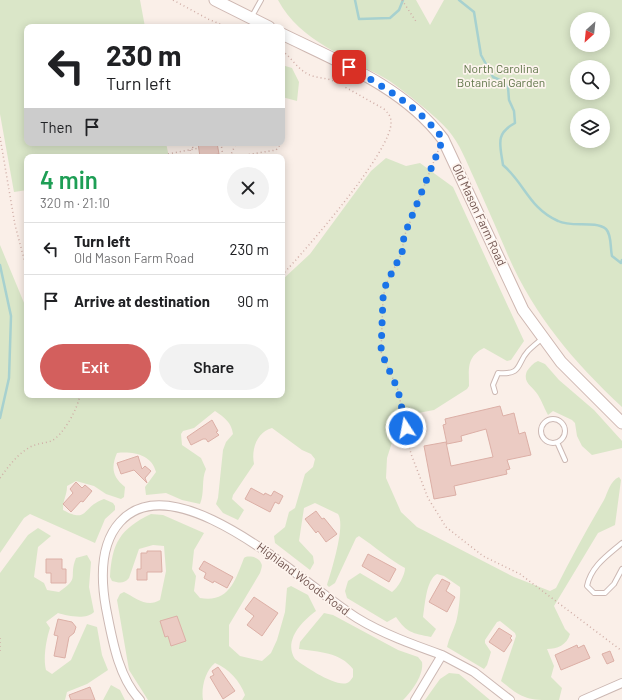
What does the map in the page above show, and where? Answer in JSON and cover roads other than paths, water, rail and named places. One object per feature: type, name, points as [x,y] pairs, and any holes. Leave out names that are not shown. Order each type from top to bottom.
[{"type":"street","points":[[215,0],[263,24]]},
{"type":"street","name":"Old Mason Farm Road","points":[[285,36],[388,89],[420,112],[443,139],[523,310],[561,362],[622,423]]},
{"type":"street","name":"Highland Woods Road","points":[[140,700],[133,693],[114,650],[103,591],[105,549],[111,531],[124,517],[144,506],[169,504],[213,520],[253,542],[285,563],[334,603],[358,619],[404,641],[442,655],[474,672],[510,700]]},
{"type":"street","points":[[415,700],[442,655]]},
{"type":"street","points":[[583,700],[622,683]]},
{"type":"lane","points":[[251,18],[261,0]]},
{"type":"lane","points":[[495,392],[493,385],[498,373],[509,374],[520,366],[527,352],[544,338]]},
{"type":"lane","points":[[549,419],[557,419],[565,427],[563,438],[557,442],[553,443],[545,439],[541,432],[543,424],[549,419]]},
{"type":"lane","points":[[557,442],[565,460]]},
{"type":"lane","points":[[622,543],[596,566],[588,580],[587,586],[594,592],[605,593],[614,584],[622,569]]},
{"type":"waterway","points":[[355,0],[359,19],[390,18],[399,10],[403,0]]},
{"type":"waterway","points":[[459,0],[474,12],[481,55],[493,77],[502,81],[508,87],[509,100],[514,111],[515,123],[504,131],[500,140],[503,165],[517,180],[534,203],[548,216],[564,223],[589,224],[601,226],[606,229],[610,238],[612,256],[621,263],[622,260]]},
{"type":"waterway","points":[[0,265],[11,316],[9,378],[0,418]]},
{"type":"park label","name":"North Carolina Botanical Garden","points":[[501,76]]}]
